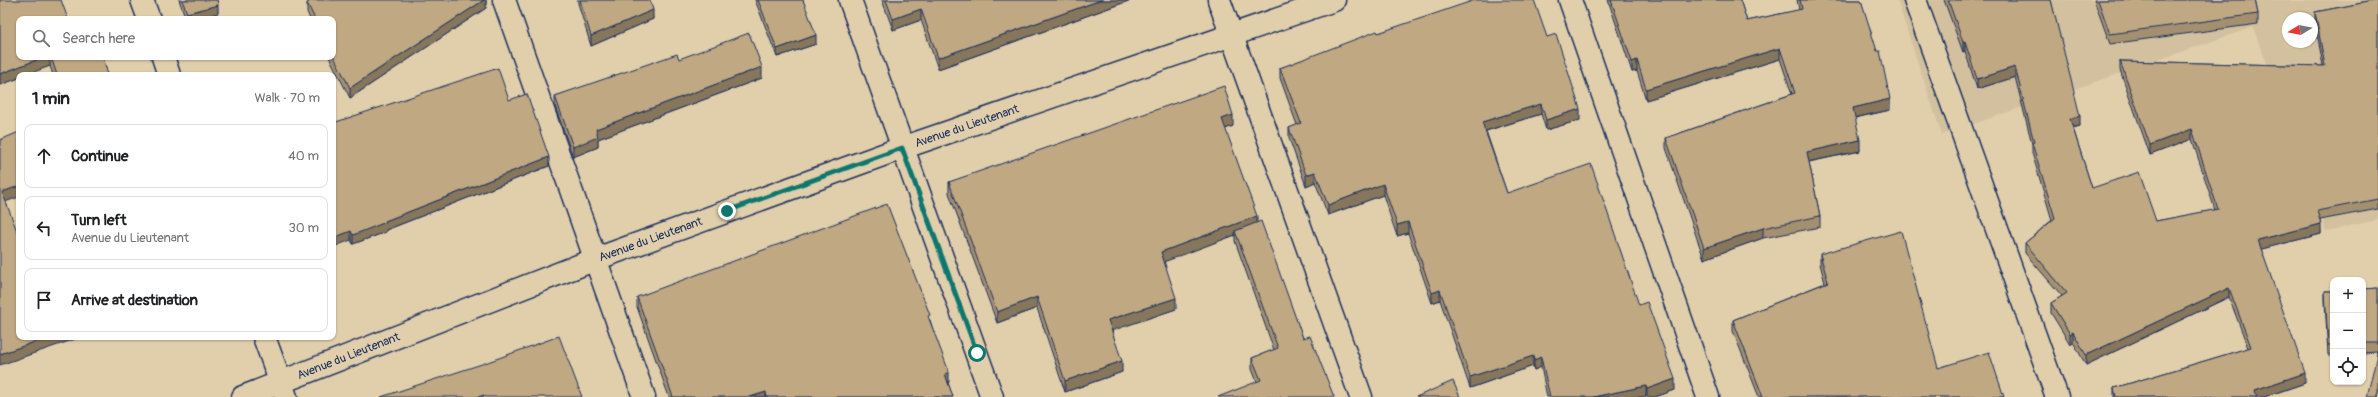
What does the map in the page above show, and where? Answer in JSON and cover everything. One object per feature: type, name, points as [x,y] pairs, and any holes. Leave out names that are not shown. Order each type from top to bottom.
[{"type":"street","points":[[142,0],[148,16]]},
{"type":"street","points":[[504,0],[644,397]]},
{"type":"street","points":[[850,0],[992,397]]},
{"type":"street","points":[[1219,0],[1361,397]]},
{"type":"street","name":"Avenue du Lieutenant","points":[[243,397],[283,390],[596,259],[902,148],[1334,0]]},
{"type":"street","points":[[1570,0],[1708,397]]},
{"type":"street","points":[[1915,0],[2057,397]]},
{"type":"street","points":[[164,60],[168,72]]},
{"type":"street","points":[[265,340],[283,390]]},
{"type":"shaded area","points":[[1897,0],[2378,0],[2378,220],[2326,231],[2253,27],[1942,135]]},
{"type":"building","points":[[0,0],[61,0],[67,16],[16,16],[16,60],[36,60],[0,74]]},
{"type":"building","points":[[182,0],[217,0],[218,5],[187,13]]},
{"type":"building","points":[[312,0],[484,0],[350,88],[336,60],[336,16],[314,16],[307,3]]},
{"type":"building","points":[[580,0],[650,0],[653,10],[591,36]]},
{"type":"building","points":[[758,0],[803,0],[816,35],[777,49]]},
{"type":"building","points":[[886,0],[1101,0],[938,58],[921,9],[893,19]]},
{"type":"building","points":[[1475,0],[1534,0],[1547,37],[1556,34],[1580,109],[1546,120],[1541,104],[1482,122],[1507,193],[1591,164],[1639,305],[1647,302],[1675,379],[1647,389],[1646,386],[1593,397],[1550,397],[1541,357],[1534,360],[1533,356],[1470,377],[1440,290],[1432,293],[1408,222],[1397,225],[1383,184],[1328,205],[1315,172],[1306,175],[1289,128],[1301,123],[1280,68],[1377,31],[1378,33]]},
{"type":"building","points":[[1611,0],[1740,0],[1747,21],[1802,9],[1800,0],[1861,0],[1877,51],[1880,51],[1890,99],[1853,108],[1860,140],[1807,152],[1820,216],[1763,228],[1704,248],[1666,138],[1795,93],[1780,48],[1646,89],[1637,60],[1632,62]]},
{"type":"building","points":[[1948,0],[2051,0],[2080,116],[2070,119],[2092,188],[2139,172],[2156,221],[2218,209],[2192,129],[2150,145],[2120,61],[2325,66],[2318,28],[2318,12],[2315,12],[2378,0],[2378,199],[2317,211],[2321,224],[2258,240],[2305,373],[2255,390],[2257,397],[2116,397],[2114,388],[2251,347],[2229,288],[2086,355],[2073,332],[2070,334],[2051,303],[2067,293],[2025,243],[2055,218],[2032,143],[2034,142],[2015,67],[1977,79],[1965,42],[1963,42]]},
{"type":"building","points":[[2098,0],[2255,0],[2258,14],[2110,34]]},
{"type":"building","points":[[749,33],[762,67],[596,129],[598,137],[573,147],[555,96],[677,54],[679,59]]},
{"type":"building","points":[[52,60],[104,60],[107,72],[56,72]]},
{"type":"building","points":[[498,68],[509,100],[527,94],[549,157],[353,235],[351,231],[336,237],[336,122]]},
{"type":"building","points":[[1224,86],[1233,115],[1222,119],[1257,216],[1161,252],[1176,298],[1108,320],[1122,361],[1065,381],[1037,297],[997,312],[949,182]]},
{"type":"building","points":[[16,133],[16,187],[2,192],[16,228],[16,340],[40,340],[0,354],[0,140]]},
{"type":"building","points":[[887,204],[930,315],[928,316],[949,372],[945,374],[953,397],[767,397],[766,392],[750,397],[673,397],[637,297]]},
{"type":"building","points":[[1261,221],[1303,338],[1310,336],[1334,397],[1218,397],[1261,380],[1252,358],[1278,348],[1235,231]]},
{"type":"building","points":[[1901,231],[1938,368],[1989,352],[2004,397],[1763,397],[1733,320],[1828,282],[1820,254]]},
{"type":"building","points":[[2378,288],[2378,343],[2366,343],[2366,289]]},
{"type":"building","points":[[2325,291],[2330,291],[2330,345],[2328,345]]},
{"type":"building","points":[[559,336],[582,397],[485,397],[484,395],[478,397],[381,397],[488,362]]},
{"type":"building","points":[[2378,350],[2378,397],[2367,397]]},
{"type":"building","points":[[1453,381],[1460,397],[1416,397]]},
{"type":"route","points":[[727,211],[902,148],[977,353]]}]
